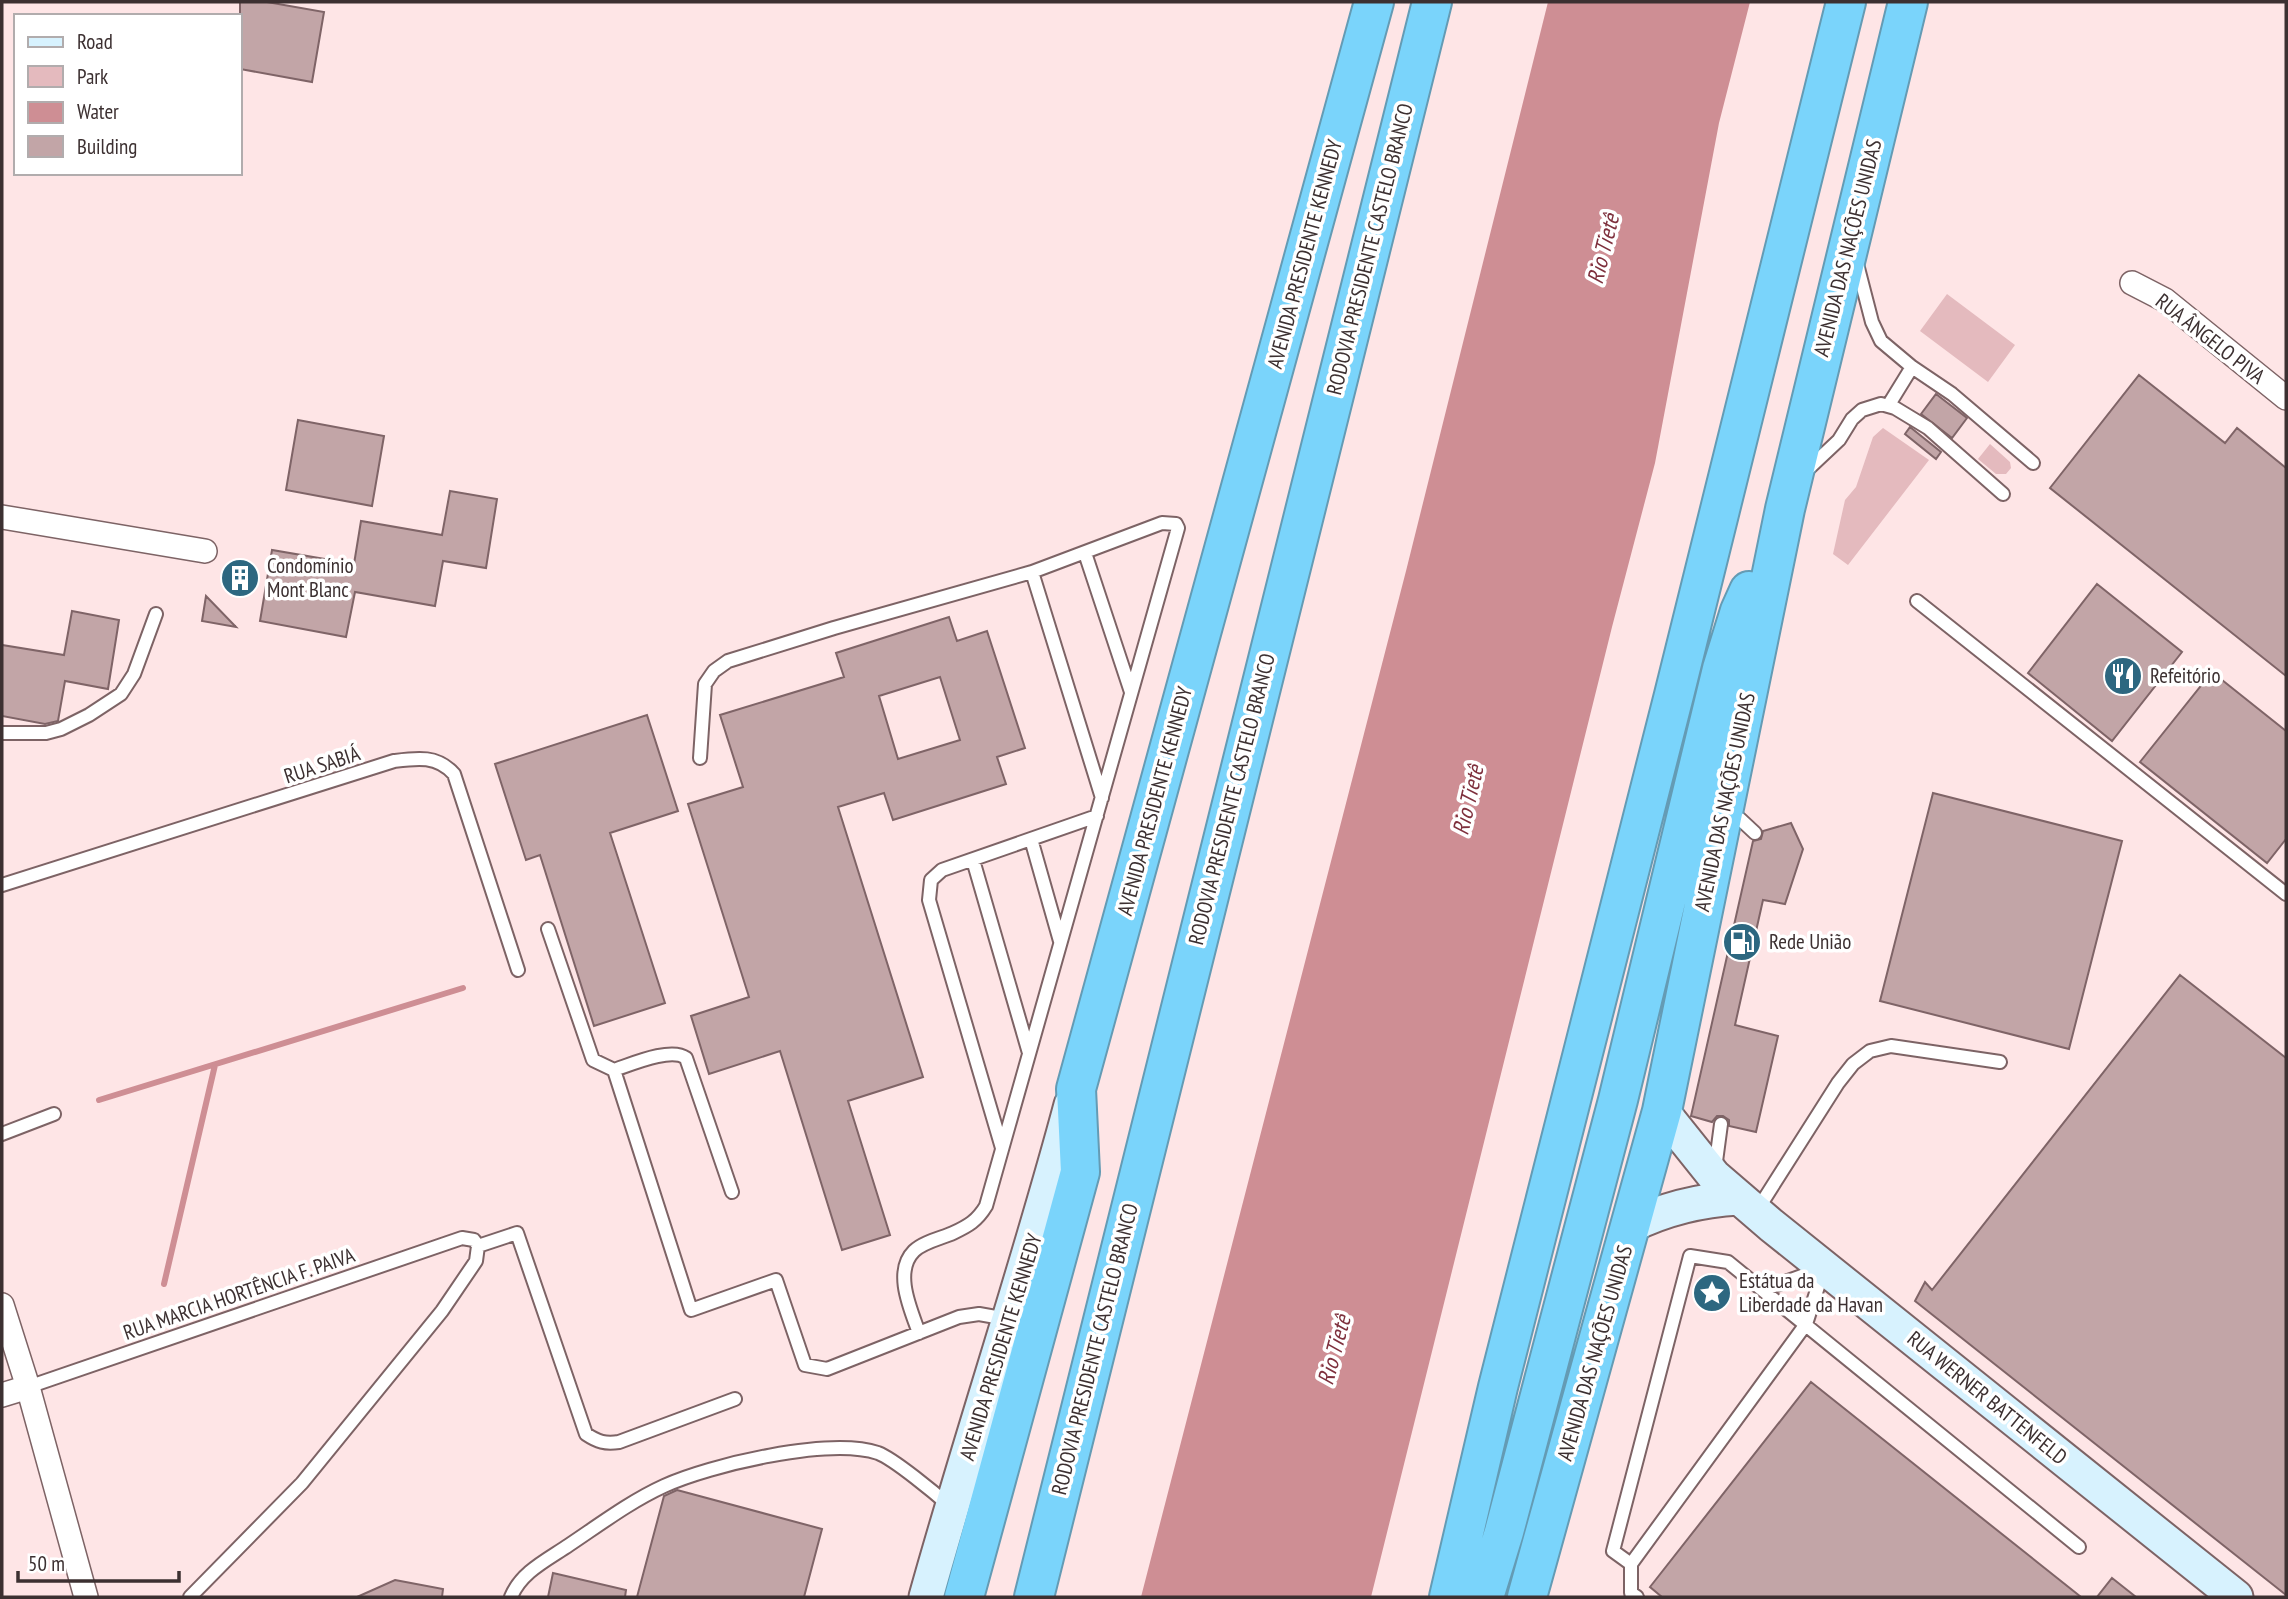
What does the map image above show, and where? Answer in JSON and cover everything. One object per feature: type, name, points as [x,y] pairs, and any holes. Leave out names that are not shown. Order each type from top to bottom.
[{"type":"highway","name":"AVENIDA PRESIDENTE KENNEDY","points":[[1076,1089],[1374,2]]},
{"type":"highway","name":"RODOVIA PRESIDENTE CASTELO BRANCO","points":[[1034,1597],[1432,2]]},
{"type":"highway","points":[[1449,1597],[1498,1387],[1846,2]]},
{"type":"highway","name":"AVENIDA DAS NAÇÕES UNIDAS","points":[[1527,1597],[1662,1111],[1788,498],[1908,2]]},
{"type":"highway","points":[[1484,1597],[1504,1532],[1618,1100],[1722,668],[1740,611],[1788,498]]},
{"type":"highway","points":[[964,1597],[1080,1172],[1076,1089]]},
{"type":"highway","points":[[1008,1597],[1012,1581],[1058,1498]]},
{"type":"street","name":"RUA ÂNGELO PIVA","points":[[2132,284],[2165,300],[2286,398]]},
{"type":"street","points":[[2,517],[205,551]]},
{"type":"street","name":"AVENIDA PRESIDENTE KENNEDY","points":[[926,1597],[951,1507],[1010,1320],[1076,1089]]},
{"type":"street","name":"RUA WERNER BATTENFELD","points":[[1662,1111],[1714,1176],[1747,1205],[2236,1597]]},
{"type":"street","points":[[1630,1226],[1669,1208],[1698,1202],[1747,1205]]},
{"type":"street","points":[[2,1305],[28,1387],[86,1597]]},
{"type":"street","points":[[2,1395],[28,1387]]},
{"type":"lane","points":[[1850,240],[1877,335],[1885,346],[1952,394],[2033,463]]},
{"type":"lane","points":[[1888,406],[1912,367]]},
{"type":"lane","points":[[1788,498],[1839,440],[1852,419],[1862,410],[1881,404],[1928,428],[2003,494]]},
{"type":"lane","points":[[700,758],[705,684],[714,671],[728,661],[1032,572],[1162,523],[1176,524],[1178,528],[986,1206],[971,1225],[915,1250],[906,1262],[904,1274],[907,1297],[919,1333]]},
{"type":"lane","points":[[1086,553],[1132,693]]},
{"type":"lane","points":[[1032,572],[1102,798]]},
{"type":"lane","points":[[1917,601],[2286,894]]},
{"type":"lane","points":[[2,733],[46,733],[61,729],[121,694],[134,674],[156,614]]},
{"type":"lane","name":"RUA SABIÁ","points":[[2,886],[394,761],[426,758],[446,765],[454,774],[518,970]]},
{"type":"lane","points":[[1723,813],[1740,819],[1755,833]]},
{"type":"lane","points":[[1002,1149],[929,900],[931,880],[942,870],[1097,816]]},
{"type":"lane","points":[[1031,839],[1060,942]]},
{"type":"lane","points":[[973,860],[1029,1054]]},
{"type":"lane","points":[[548,929],[593,1060],[614,1070],[665,1055],[681,1055],[686,1058],[732,1192]]},
{"type":"lane","points":[[1747,1205],[1853,1064],[1870,1051],[1891,1046],[2000,1062]]},
{"type":"lane","points":[[614,1070],[691,1310],[776,1280],[805,1365],[820,1368],[835,1367],[971,1314],[1010,1320]]},
{"type":"lane","points":[[2,1134],[54,1114]]},
{"type":"lane","points":[[1714,1176],[1721,1124]]},
{"type":"lane","points":[[190,1597],[302,1483],[442,1311],[476,1261],[478,1246],[517,1233],[586,1434],[595,1440],[606,1444],[619,1442],[735,1399]]},
{"type":"lane","name":"RUA MARCIA HORTÊNCIA F. PAIVA","points":[[28,1387],[462,1238],[474,1240],[478,1246]]},
{"type":"lane","points":[[1631,1564],[1614,1551],[1690,1256],[1728,1262],[2079,1547]]},
{"type":"lane","points":[[1763,1290],[1824,1268]]},
{"type":"lane","points":[[1637,1597],[1632,1593],[1631,1564],[1806,1325],[1824,1268]]},
{"type":"lane","points":[[510,1597],[525,1575],[589,1531],[662,1487],[705,1470],[798,1452],[832,1449],[879,1453],[951,1507]]},
{"type":"green space","points":[[1947,294],[2015,345],[1988,382],[1920,331]]},
{"type":"green space","points":[[1883,428],[1929,460],[1848,565],[1833,554],[1845,500],[1856,487],[1873,437]]},
{"type":"green space","points":[[1990,444],[2010,462],[2011,468],[2006,474],[1996,474],[1978,459]]},
{"type":"water","name":"Rio Tietê","points":[[1548,2],[1750,2],[1719,123],[1655,463],[1371,1597],[1141,1597],[1406,571]]},
{"type":"building","points":[[240,2],[267,2],[324,12],[312,82],[242,69]]},
{"type":"building","points":[[2139,375],[2225,443],[2237,428],[2286,468],[2286,676],[2050,488]]},
{"type":"building","points":[[1936,394],[1967,418],[1952,438],[1921,414]]},
{"type":"building","points":[[298,420],[384,436],[372,506],[286,490]]},
{"type":"building","points":[[1910,427],[1941,452],[1936,459],[1905,434]]},
{"type":"building","points":[[450,491],[497,499],[486,568],[443,561],[435,606],[355,592],[346,637],[260,621],[272,550],[354,564],[361,521],[442,535]]},
{"type":"building","points":[[2097,584],[2182,652],[2112,741],[2028,673]]},
{"type":"building","points":[[206,596],[236,627],[202,621]]},
{"type":"building","points":[[72,611],[119,620],[108,689],[65,681],[58,721],[45,724],[2,716],[2,645],[64,655]]},
{"type":"building","points":[[949,617],[957,641],[987,631],[1025,748],[997,757],[1006,784],[893,820],[884,793],[838,807],[923,1077],[848,1101],[890,1235],[842,1250],[780,1051],[709,1074],[691,1016],[749,997],[688,804],[743,787],[720,715],[844,677],[836,653]],"holes":[[[940,677],[960,740],[898,759],[879,696]]]},
{"type":"building","points":[[2212,672],[2286,731],[2286,839],[2267,863],[2140,762]]},
{"type":"building","points":[[647,715],[678,811],[610,833],[665,1003],[594,1026],[540,855],[526,860],[495,764]]},
{"type":"building","points":[[1933,793],[2122,841],[2069,1049],[1880,1001]]},
{"type":"building","name":"Rede União","points":[[1791,823],[1803,849],[1785,904],[1763,900],[1735,1025],[1778,1036],[1756,1132],[1729,1126],[1729,1120],[1723,1116],[1717,1116],[1712,1122],[1691,1116],[1753,841],[1761,839],[1763,831]]},
{"type":"building","points":[[2180,975],[2286,1058],[2286,1595],[1915,1301],[1925,1282],[1932,1290]]},
{"type":"building","points":[[1811,1382],[2081,1597],[1662,1597],[1650,1587]]},
{"type":"building","points":[[677,1490],[822,1529],[804,1597],[637,1597],[664,1496]]},
{"type":"building","points":[[553,1573],[626,1590],[625,1597],[548,1597]]},
{"type":"building","points":[[2112,1578],[2136,1597],[2097,1597]]},
{"type":"building","points":[[395,1580],[443,1589],[442,1597],[357,1597]]},
{"type":"waterway","points":[[99,1100],[463,988]]},
{"type":"waterway","points":[[164,1284],[215,1065]]},
{"type":"place","name":"Condomínio Mont Blanc","points":[[240,578]]},
{"type":"place","name":"Refeitório","points":[[2123,676]]},
{"type":"place","name":"Rede União","points":[[1742,942]]},
{"type":"place","name":"Estátua da Liberdade da Havan","points":[[1712,1293]]}]
